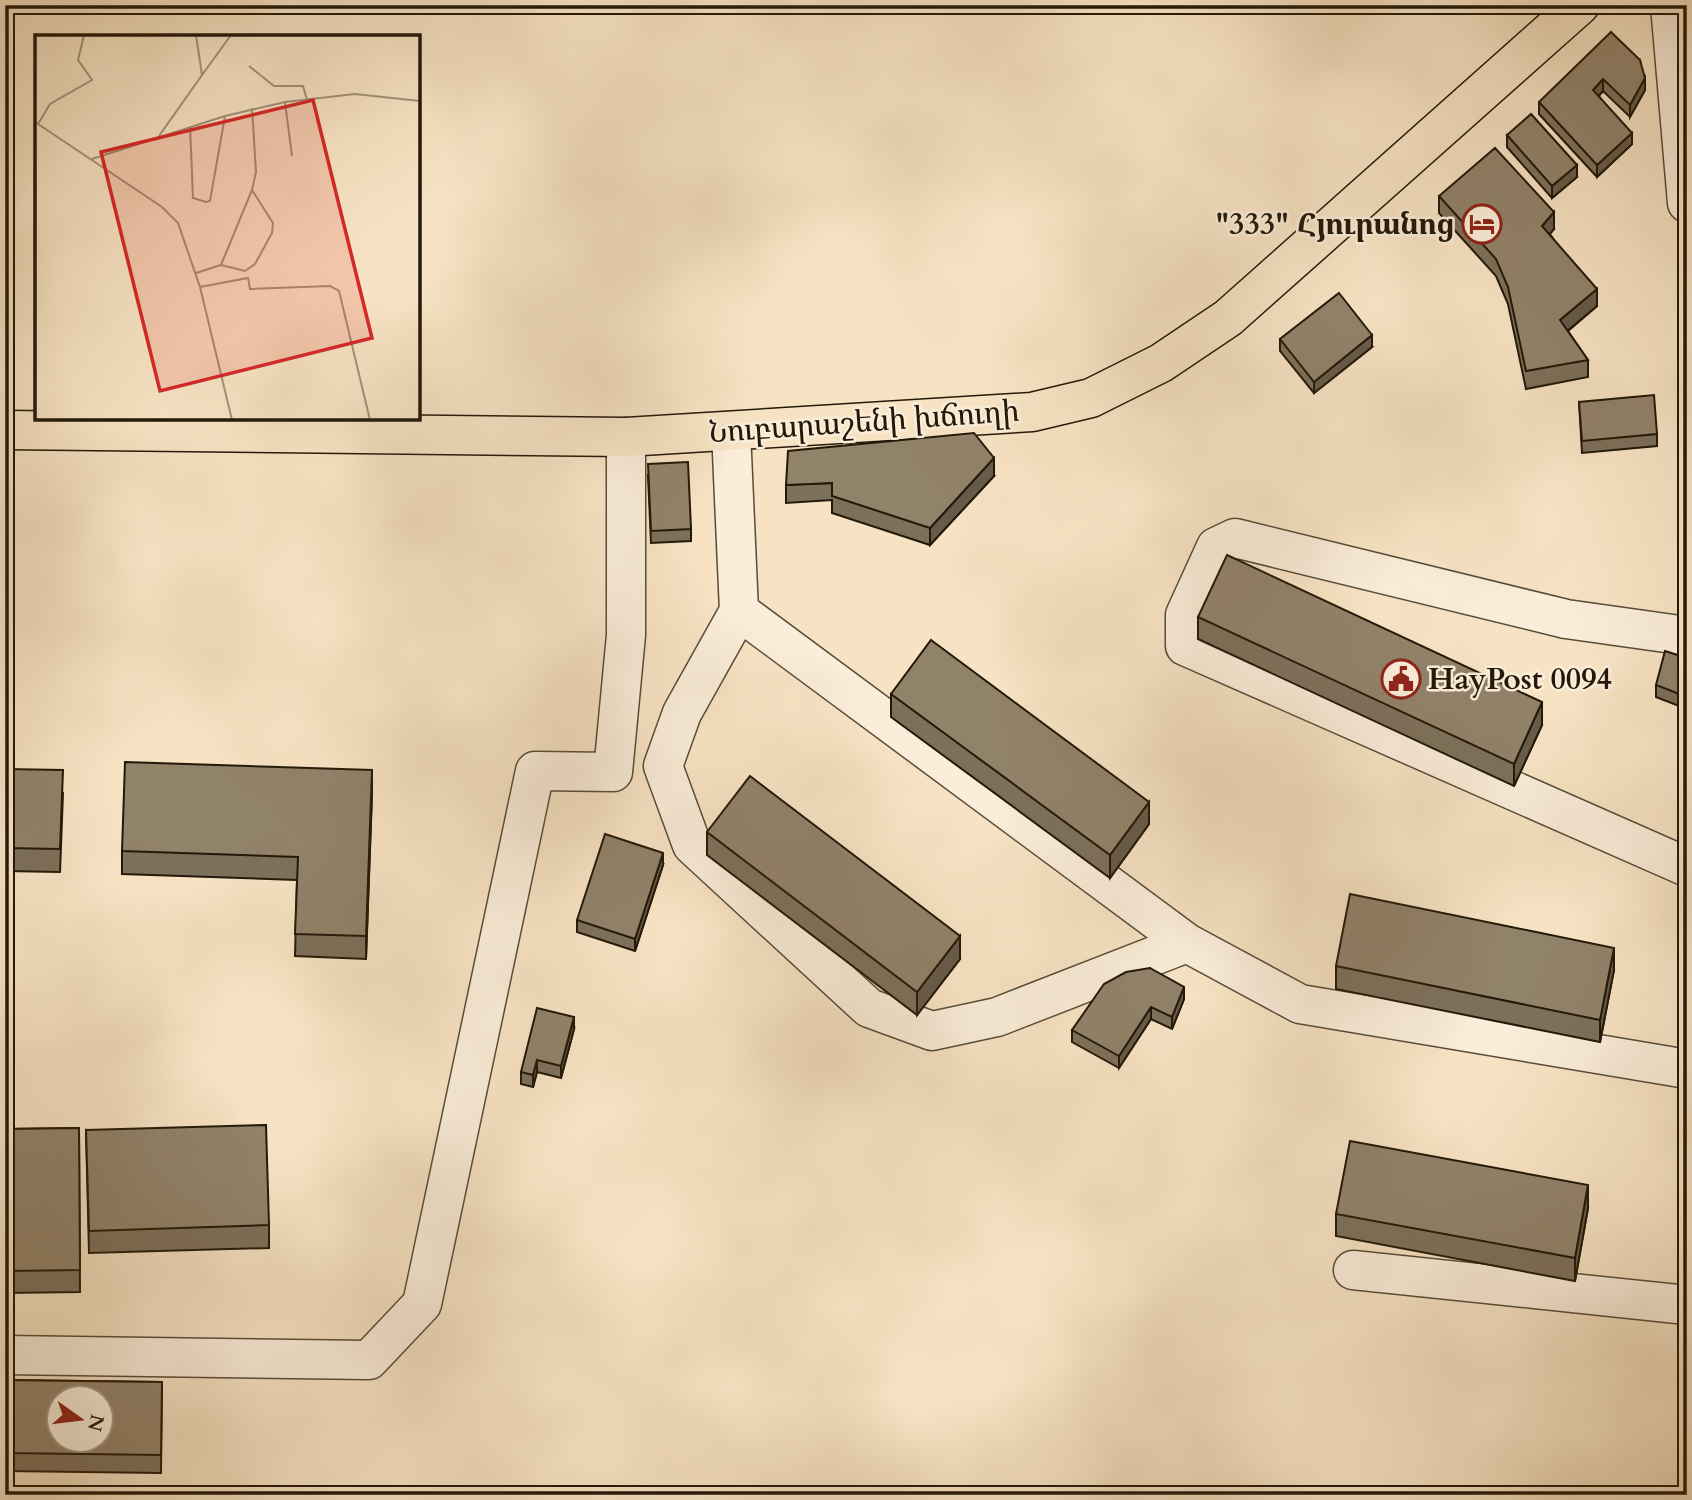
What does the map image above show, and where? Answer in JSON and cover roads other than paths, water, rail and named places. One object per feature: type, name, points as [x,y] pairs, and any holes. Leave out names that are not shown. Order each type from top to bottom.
[{"type":"main road","name":"Նուբարաշենի խճուղի","points":[[5,430],[626,437],[1032,412],[1091,398],[1161,363],[1228,318],[1580,5]]},
{"type":"lane","points":[[1670,5],[1687,203]]},
{"type":"lane","points":[[731,431],[739,611],[682,713],[663,766],[692,845],[869,1008],[932,1031],[998,1017],[1187,943]]},
{"type":"lane","points":[[5,1355],[369,1360],[422,1304],[535,771],[612,772],[625,635],[626,437]]},
{"type":"lane","points":[[1687,636],[1566,619],[1235,538],[1216,547],[1185,615],[1185,646],[1687,867]]},
{"type":"lane","points":[[739,611],[1187,943],[1300,1004],[1687,1069]]},
{"type":"lane","points":[[1353,1270],[1687,1304]]},
{"type":"place","name":"\"333\" Հյուրանոց","points":[[1482,224]]},
{"type":"place","name":"HayPost 0094","points":[[1401,679]]}]
